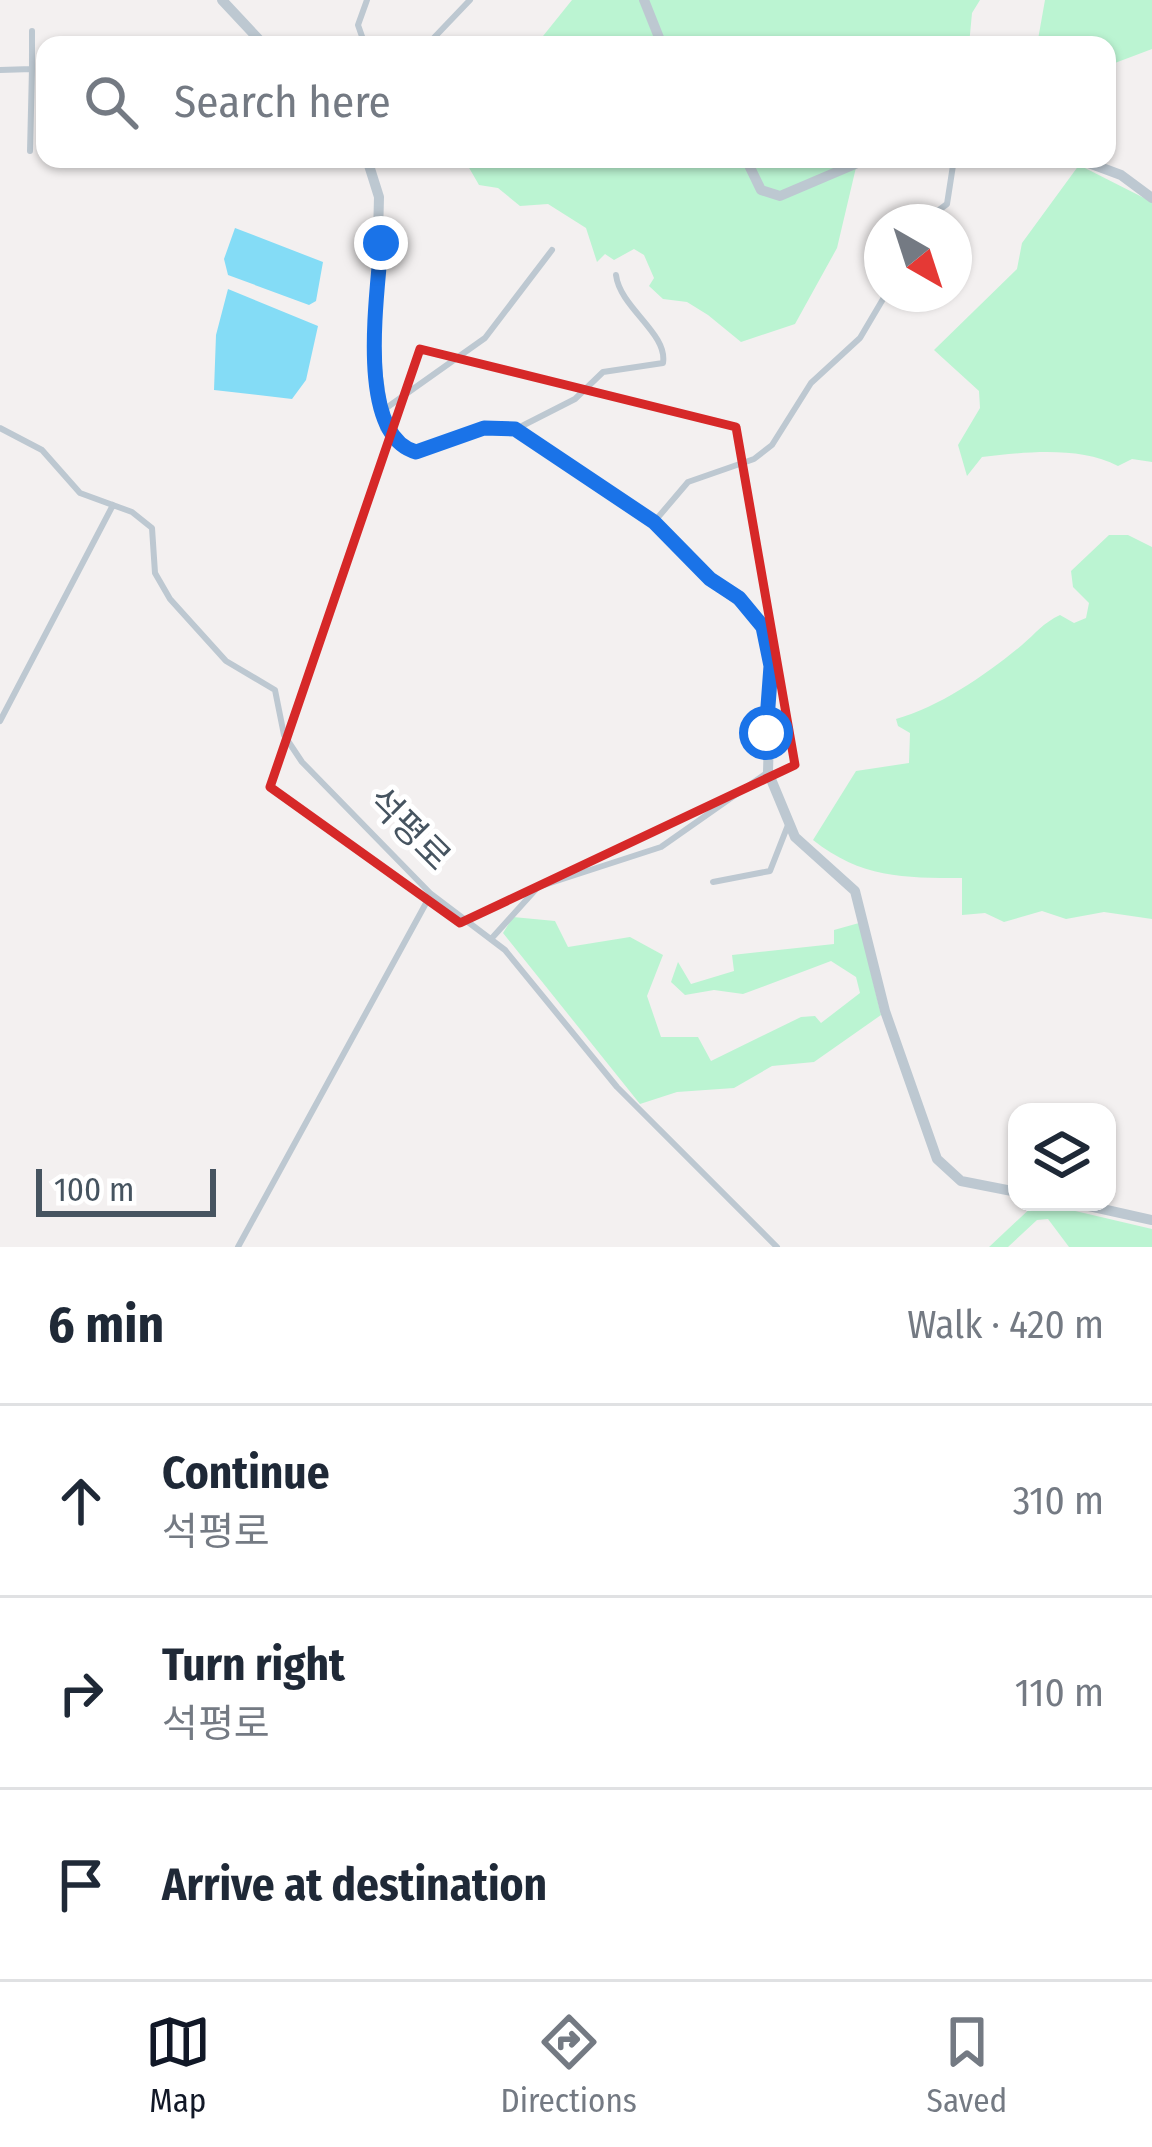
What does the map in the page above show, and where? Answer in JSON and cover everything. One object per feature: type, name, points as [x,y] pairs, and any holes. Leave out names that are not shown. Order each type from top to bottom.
[{"type":"street","points":[[222,0],[255,36]]},
{"type":"street","points":[[644,0],[658,36]]},
{"type":"street","points":[[370,168],[380,197],[375,354],[380,413],[393,440],[416,452],[484,428],[515,429],[654,522],[710,579],[739,598],[763,627],[771,666],[768,772],[788,825],[855,891],[885,1011],[937,1160],[961,1180],[1008,1190]]},
{"type":"street","points":[[750,168],[761,190],[780,196],[802,191],[849,168]]},
{"type":"street","points":[[1102,168],[1121,175],[1152,198]]},
{"type":"street","points":[[1112,1211],[1152,1220]]},
{"type":"lane","points":[[362,36],[358,25],[367,0]]},
{"type":"lane","points":[[436,36],[470,0]]},
{"type":"lane","points":[[29,151],[32,31]]},
{"type":"lane","points":[[0,70],[32,69]]},
{"type":"lane","points":[[947,204],[953,168]]},
{"type":"lane","points":[[380,413],[485,338],[552,250]]},
{"type":"lane","points":[[515,429],[575,399],[603,372],[663,363],[663,349],[622,295],[616,275]]},
{"type":"lane","points":[[654,522],[688,482],[754,459],[772,445],[811,383],[860,338],[875,312]]},
{"type":"lane","name":"석평로","points":[[0,428],[42,450],[80,494],[152,527],[153,564],[170,599],[226,661],[275,690],[292,749],[431,894],[492,938],[608,1077],[771,1245]]},
{"type":"lane","points":[[0,721],[113,506]]},
{"type":"lane","points":[[492,938],[538,886],[661,848],[768,772]]},
{"type":"lane","points":[[712,882],[770,871],[788,825]]},
{"type":"lane","points":[[238,1247],[431,894]]},
{"type":"highlighted area","points":[[420,349],[736,427],[795,765],[460,923],[270,787]]},
{"type":"green space","points":[[572,0],[980,0],[972,13],[970,36],[543,36]]},
{"type":"green space","points":[[1045,0],[1152,0],[1152,49],[1116,63],[1116,36],[1039,36]]},
{"type":"green space","points":[[469,168],[856,168],[837,248],[795,324],[741,342],[687,302],[663,299],[649,286],[654,278],[644,255],[634,249],[614,260],[605,254],[597,262],[586,228],[548,204],[520,206],[498,188],[479,185]]},
{"type":"green space","points":[[1077,168],[1152,202],[1152,462],[1132,459],[1118,466],[1086,455],[1016,453],[982,457],[967,476],[958,445],[980,408],[979,391],[934,350],[1017,269],[1022,243]]},
{"type":"green space","points":[[1109,535],[1128,535],[1152,547],[1152,919],[1104,912],[1066,919],[1042,911],[1004,922],[985,913],[962,915],[962,878],[866,869],[813,840],[856,771],[909,763],[910,733],[896,719],[962,688],[1054,618],[1060,615],[1074,623],[1086,618],[1089,603],[1073,587],[1071,571]]},
{"type":"green space","points":[[513,917],[555,921],[568,947],[630,937],[663,955],[647,996],[661,1037],[698,1037],[711,1061],[801,1017],[815,1016],[821,1023],[860,993],[856,977],[831,961],[743,994],[714,990],[685,995],[671,982],[678,962],[691,984],[734,971],[732,955],[834,944],[834,930],[859,923],[881,1015],[814,1062],[772,1066],[734,1088],[677,1092],[640,1104],[503,933]]},
{"type":"green space","points":[[1027,1211],[1075,1211],[1152,1229],[1152,1247],[1069,1247],[1048,1219],[1037,1220],[1008,1247],[989,1247]]},
{"type":"water","points":[[235,228],[323,262],[316,301],[309,305],[228,275],[224,259]]},
{"type":"water","points":[[228,289],[318,326],[306,380],[292,399],[214,390],[216,335]]},
{"type":"route","points":[[381,243],[375,354],[380,413],[393,440],[416,452],[484,428],[515,429],[642,512],[710,579],[739,598],[763,627],[771,666],[766,733]]}]
